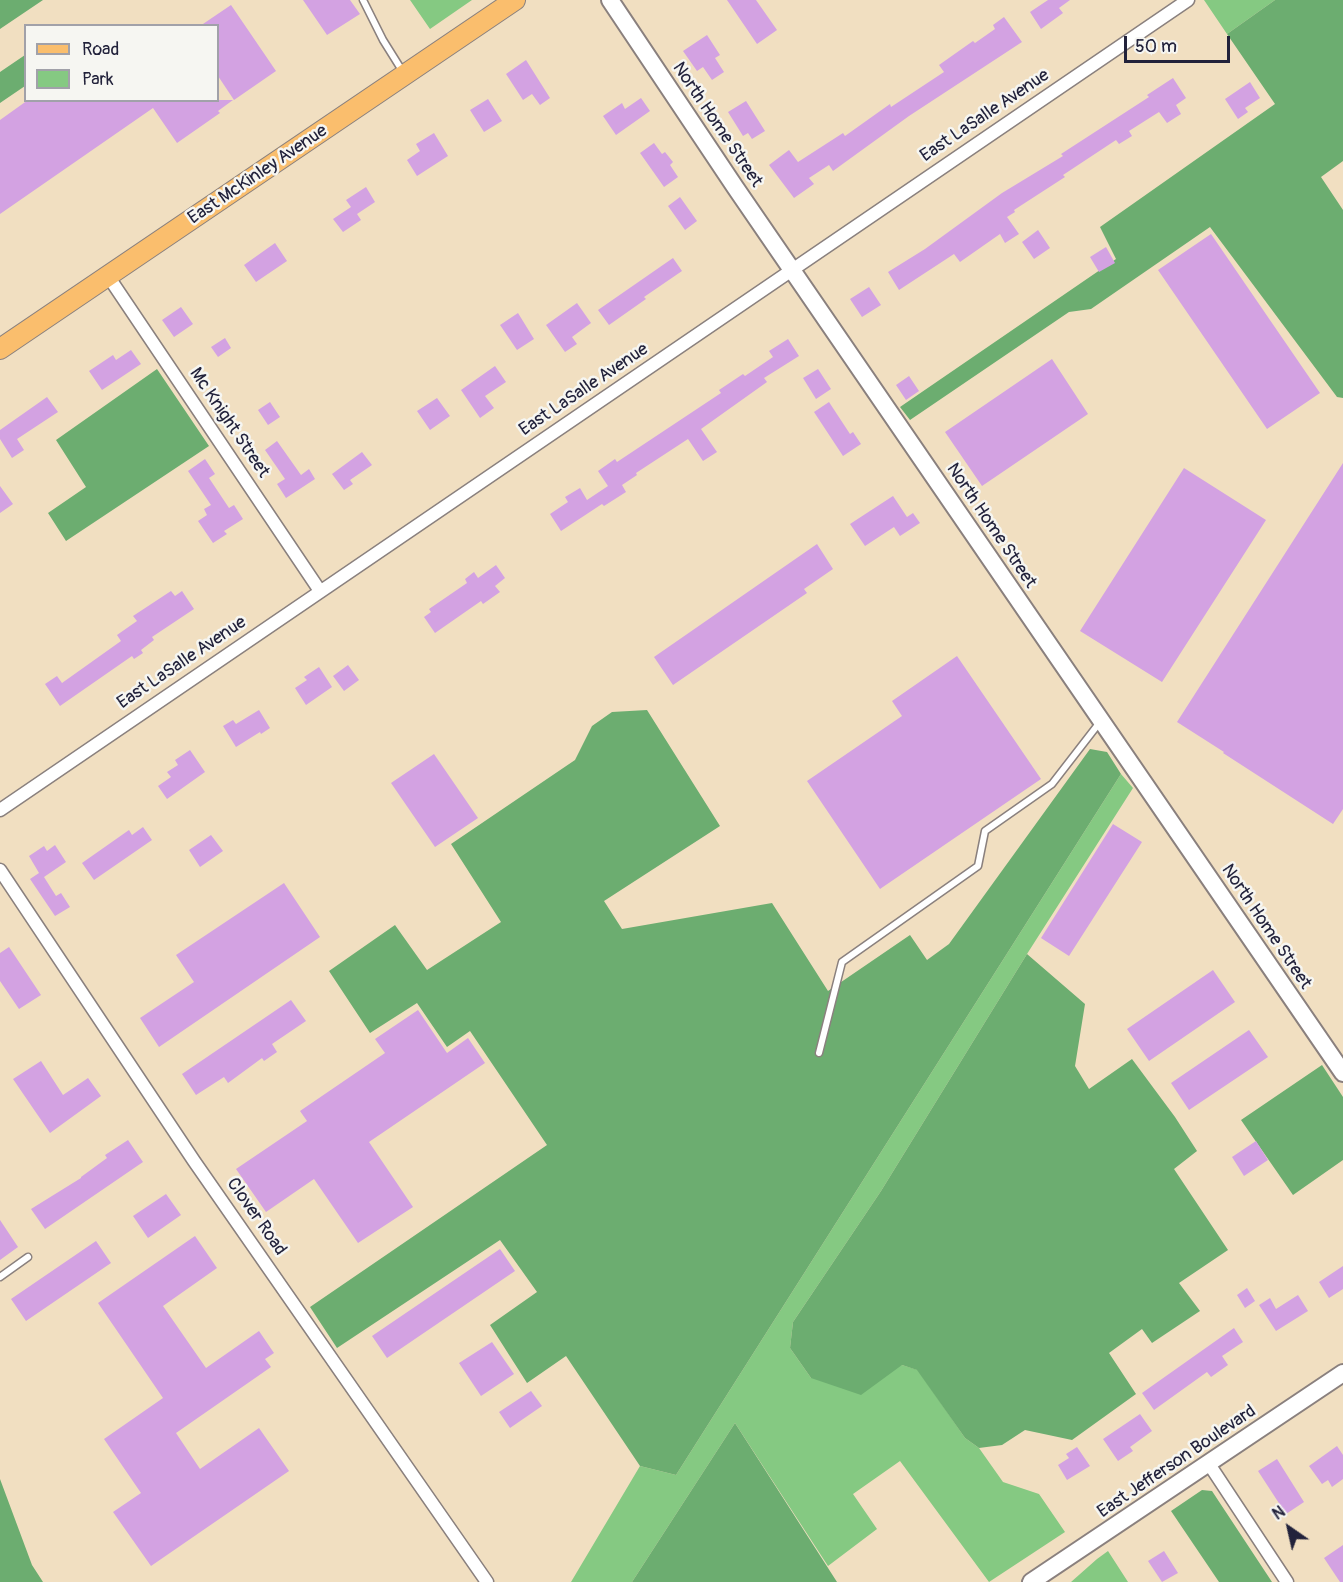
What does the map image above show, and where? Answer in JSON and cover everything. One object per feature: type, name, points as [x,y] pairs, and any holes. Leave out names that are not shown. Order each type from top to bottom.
[{"type":"main road","name":"East McKinley Avenue","points":[[0,349],[515,0]]},
{"type":"street","name":"North Home Street","points":[[609,0],[1343,1073]]},
{"type":"street","name":"East LaSalle Avenue","points":[[0,810],[1188,0]]},
{"type":"street","name":"Mc Knight Street","points":[[108,276],[320,591]]},
{"type":"street","name":"Clover Road","points":[[0,870],[194,1161],[487,1582]]},
{"type":"street","name":"East Jefferson Boulevard","points":[[1032,1582],[1343,1373]]},
{"type":"street","points":[[1209,1464],[1287,1582]]},
{"type":"lane","points":[[363,0],[383,40],[405,75]]},
{"type":"lane","points":[[819,1053],[842,962],[978,866],[985,831],[1052,784],[1101,722]]},
{"type":"lane","points":[[0,1277],[28,1257]]},
{"type":"green space","points":[[0,0],[43,0],[0,29]]},
{"type":"green space","points":[[410,0],[472,0],[430,29]]},
{"type":"green space","points":[[1204,0],[1275,0],[1227,34]]},
{"type":"green space","points":[[1275,0],[1343,0],[1343,161],[1321,177],[1343,210],[1343,398],[1337,397],[1210,227],[1091,309],[1069,312],[910,420],[900,407],[1116,259],[1100,227],[1275,104],[1227,34]]},
{"type":"green space","points":[[24,56],[24,87],[0,103],[0,72]]},
{"type":"green space","points":[[157,369],[209,446],[66,541],[48,513],[86,487],[56,440]]},
{"type":"green space","points":[[647,710],[720,826],[604,901],[622,929],[772,903],[828,991],[910,935],[927,960],[949,944],[1090,749],[1107,752],[1121,774],[676,1475],[640,1466],[566,1356],[527,1383],[490,1325],[537,1292],[500,1240],[337,1348],[310,1307],[547,1145],[470,1031],[447,1047],[417,1003],[370,1033],[329,971],[395,925],[427,970],[501,922],[451,844],[575,760],[592,726],[612,712]]},
{"type":"green space","points":[[1121,774],[1133,788],[1027,954],[881,1191],[793,1322],[790,1348],[811,1378],[902,1365],[918,1370],[965,1438],[979,1448],[1003,1482],[1039,1494],[1065,1532],[989,1582],[900,1461],[853,1494],[877,1529],[828,1566],[735,1423],[632,1582],[571,1582],[640,1466],[676,1475]]},
{"type":"green space","points":[[1027,954],[1085,1004],[1075,1066],[1089,1089],[1132,1059],[1175,1117],[1197,1151],[1174,1169],[1228,1250],[1179,1283],[1200,1311],[1152,1343],[1142,1329],[1109,1353],[1136,1394],[1072,1440],[1025,1430],[1002,1445],[979,1448],[965,1438],[917,1370],[902,1365],[861,1395],[811,1378],[790,1348],[793,1322],[881,1191]]},
{"type":"green space","points":[[1322,1065],[1343,1097],[1343,1160],[1293,1195],[1241,1120]]},
{"type":"green space","points":[[735,1423],[837,1582],[632,1582]]},
{"type":"green space","points":[[0,1479],[32,1565],[43,1582],[0,1582]]},
{"type":"green space","points":[[1202,1490],[1212,1491],[1272,1582],[1219,1582],[1171,1511]]},
{"type":"green space","points":[[1108,1551],[1128,1582],[1071,1582],[1097,1559]]},
{"type":"building","points":[[303,0],[350,0],[360,14],[327,35]]},
{"type":"building","points":[[727,0],[756,0],[777,30],[757,44]]},
{"type":"building","points":[[1048,0],[1070,0],[1059,8],[1063,13],[1041,29],[1030,12]]},
{"type":"building","points":[[231,5],[276,71],[234,100],[219,78],[219,24],[203,24]]},
{"type":"building","points":[[1004,17],[1022,42],[909,116],[833,171],[829,165],[809,178],[814,184],[794,198],[769,165],[789,150],[798,162],[843,133],[845,136],[890,104],[891,107],[944,72],[939,65],[973,41],[975,43],[995,29],[993,25]]},
{"type":"building","points":[[707,35],[720,55],[715,58],[724,72],[712,80],[703,67],[697,71],[683,51]]},
{"type":"building","points":[[526,60],[550,98],[540,105],[532,94],[523,100],[506,74]]},
{"type":"building","points":[[1173,78],[1186,98],[1176,105],[1181,114],[1167,123],[1159,112],[1129,131],[1132,136],[1119,144],[1116,140],[1014,210],[1015,212],[1007,217],[1019,234],[1005,243],[1000,234],[960,262],[954,254],[899,290],[888,272],[925,249],[1002,193],[1063,156],[1061,154],[1149,97],[1147,95]]},
{"type":"building","points":[[1250,82],[1260,98],[1245,108],[1248,112],[1238,119],[1225,99]]},
{"type":"building","points":[[641,98],[650,111],[616,135],[603,116],[622,103],[625,109]]},
{"type":"building","points":[[488,99],[502,121],[484,132],[470,110]]},
{"type":"building","points":[[219,100],[233,100],[218,111],[220,113],[177,143],[153,108],[0,214],[0,120],[25,102],[219,102]]},
{"type":"building","points":[[746,101],[765,131],[752,139],[748,133],[743,136],[728,112]]},
{"type":"building","points":[[434,133],[448,156],[417,176],[407,160],[420,151],[416,144]]},
{"type":"building","points":[[654,143],[662,154],[665,152],[673,162],[670,165],[678,177],[664,187],[640,153]]},
{"type":"building","points":[[366,187],[375,202],[357,214],[361,220],[343,232],[333,219],[351,207],[346,200]]},
{"type":"building","points":[[680,197],[697,221],[685,230],[668,206]]},
{"type":"building","points":[[1038,230],[1050,248],[1034,259],[1022,242]]},
{"type":"building","points":[[1211,234],[1320,393],[1267,429],[1158,270]]},
{"type":"building","points":[[275,243],[287,261],[256,282],[244,265]]},
{"type":"building","points":[[1106,247],[1115,263],[1099,272],[1090,257]]},
{"type":"building","points":[[673,258],[682,271],[609,325],[598,310]]},
{"type":"building","points":[[869,287],[881,305],[862,317],[850,299]]},
{"type":"building","points":[[577,303],[591,323],[572,337],[577,344],[565,352],[546,325]]},
{"type":"building","points":[[181,307],[193,324],[174,337],[162,320]]},
{"type":"building","points":[[518,313],[534,339],[517,350],[500,325]]},
{"type":"building","points":[[225,338],[231,348],[218,357],[211,347]]},
{"type":"building","points":[[788,339],[799,356],[764,378],[767,382],[701,429],[717,452],[703,461],[688,439],[636,473],[637,475],[622,485],[626,492],[604,506],[602,504],[561,531],[550,514],[568,502],[565,497],[580,488],[587,500],[608,486],[598,471],[615,459],[617,462],[721,393],[719,390],[773,357],[769,351]]},
{"type":"building","points":[[131,350],[141,364],[102,390],[89,371],[113,355],[116,360]]},
{"type":"building","points":[[1052,359],[1088,414],[982,486],[945,432]]},
{"type":"building","points":[[495,366],[506,382],[485,396],[494,408],[480,418],[461,390]]},
{"type":"building","points":[[818,369],[831,389],[816,399],[803,378]]},
{"type":"building","points":[[909,376],[919,391],[906,400],[896,385]]},
{"type":"building","points":[[47,397],[58,412],[17,439],[24,450],[12,458],[0,439],[0,430]]},
{"type":"building","points":[[437,398],[450,416],[430,430],[417,411]]},
{"type":"building","points":[[270,402],[280,417],[268,425],[258,410]]},
{"type":"building","points":[[829,402],[850,434],[853,432],[861,444],[843,456],[814,412]]},
{"type":"building","points":[[277,441],[301,475],[309,469],[315,479],[286,498],[277,484],[285,479],[265,450]]},
{"type":"building","points":[[362,452],[372,465],[350,480],[353,484],[344,490],[332,474]]},
{"type":"building","points":[[205,459],[215,474],[209,478],[229,508],[234,505],[243,519],[224,531],[227,534],[213,543],[198,521],[207,515],[204,509],[211,505],[188,471]]},
{"type":"building","points":[[1343,463],[1343,809],[1333,824],[1177,722]]},
{"type":"building","points":[[1184,468],[1266,520],[1162,682],[1080,631]]},
{"type":"building","points":[[0,486],[13,504],[0,513]]},
{"type":"building","points":[[893,496],[907,517],[913,513],[920,523],[900,536],[894,527],[865,546],[850,524]]},
{"type":"building","points":[[817,544],[833,569],[804,589],[807,593],[673,685],[654,657]]},
{"type":"building","points":[[496,565],[505,578],[495,586],[500,592],[483,604],[481,601],[435,633],[424,617],[431,612],[429,609],[467,583],[465,579],[474,572],[478,578]]},
{"type":"building","points":[[171,591],[175,596],[182,591],[194,609],[152,637],[154,640],[141,650],[143,653],[134,659],[132,656],[60,706],[45,684],[57,676],[62,683],[121,641],[117,635],[137,621],[133,616]]},
{"type":"building","points":[[957,656],[1041,779],[880,889],[807,781],[902,716],[892,701]]},
{"type":"building","points":[[348,665],[359,680],[344,691],[333,676]]},
{"type":"building","points":[[319,667],[332,687],[306,705],[295,688],[307,680],[304,677]]},
{"type":"building","points":[[259,710],[270,728],[236,747],[223,726],[233,720],[236,724]]},
{"type":"building","points":[[190,750],[205,772],[167,799],[158,786],[171,777],[167,772],[178,765],[175,760]]},
{"type":"building","points":[[434,754],[478,818],[435,847],[391,783]]},
{"type":"building","points":[[1113,824],[1142,842],[1069,956],[1041,938]]},
{"type":"building","points":[[143,827],[152,840],[94,880],[82,863],[129,830],[132,835]]},
{"type":"building","points":[[211,835],[223,851],[200,867],[189,850]]},
{"type":"building","points":[[55,845],[66,862],[44,877],[56,896],[61,893],[70,907],[55,916],[30,879],[39,873],[29,856],[44,846],[47,851]]},
{"type":"building","points":[[284,883],[320,937],[159,1047],[140,1018],[194,982],[176,955]]},
{"type":"building","points":[[9,947],[41,995],[19,1009],[0,981],[0,953]]},
{"type":"building","points":[[1213,970],[1235,1002],[1149,1061],[1127,1029]]},
{"type":"building","points":[[291,1000],[306,1021],[272,1044],[277,1052],[264,1061],[262,1058],[228,1083],[224,1077],[196,1095],[182,1074]]},
{"type":"building","points":[[418,1010],[447,1053],[468,1038],[485,1063],[369,1142],[413,1207],[358,1243],[314,1179],[266,1212],[236,1169],[307,1121],[300,1111],[385,1053],[375,1039]]},
{"type":"building","points":[[1249,1030],[1268,1057],[1189,1110],[1171,1083]]},
{"type":"building","points":[[41,1061],[63,1095],[88,1078],[101,1096],[50,1133],[13,1079]]},
{"type":"building","points":[[128,1140],[143,1162],[45,1229],[31,1209],[81,1178],[107,1158],[105,1155]]},
{"type":"building","points":[[1256,1141],[1268,1160],[1244,1176],[1232,1157]]},
{"type":"building","points":[[166,1194],[181,1215],[148,1238],[133,1216]]},
{"type":"building","points":[[0,1220],[18,1247],[0,1260]]},
{"type":"building","points":[[195,1236],[217,1268],[163,1306],[206,1368],[259,1331],[274,1353],[265,1359],[271,1367],[176,1433],[200,1469],[259,1428],[289,1471],[151,1566],[113,1512],[141,1493],[104,1439],[163,1398],[98,1303]]},
{"type":"building","points":[[96,1241],[111,1263],[26,1321],[11,1299]]},
{"type":"building","points":[[500,1249],[515,1271],[387,1358],[372,1336]]},
{"type":"building","points":[[1343,1266],[1343,1289],[1329,1298],[1319,1282]]},
{"type":"building","points":[[1247,1288],[1255,1301],[1245,1308],[1237,1295]]},
{"type":"building","points":[[1298,1295],[1308,1311],[1276,1331],[1259,1305],[1270,1298],[1276,1309]]},
{"type":"building","points":[[1234,1328],[1243,1342],[1222,1356],[1228,1365],[1211,1377],[1207,1372],[1154,1410],[1142,1393]]},
{"type":"building","points":[[492,1342],[514,1374],[481,1396],[459,1363]]},
{"type":"building","points":[[531,1391],[542,1406],[510,1428],[499,1412]]},
{"type":"building","points":[[1140,1414],[1152,1431],[1130,1447],[1133,1451],[1118,1461],[1103,1439]]},
{"type":"building","points":[[1337,1446],[1343,1455],[1343,1479],[1332,1487],[1328,1480],[1322,1484],[1309,1466]]},
{"type":"building","points":[[1077,1447],[1090,1466],[1067,1480],[1058,1465],[1069,1458],[1066,1454]]},
{"type":"building","points":[[1277,1459],[1304,1502],[1286,1514],[1258,1471]]},
{"type":"building","points":[[1343,1545],[1343,1582],[1340,1582],[1324,1558]]},
{"type":"building","points":[[1164,1551],[1178,1573],[1162,1582],[1148,1561]]}]
